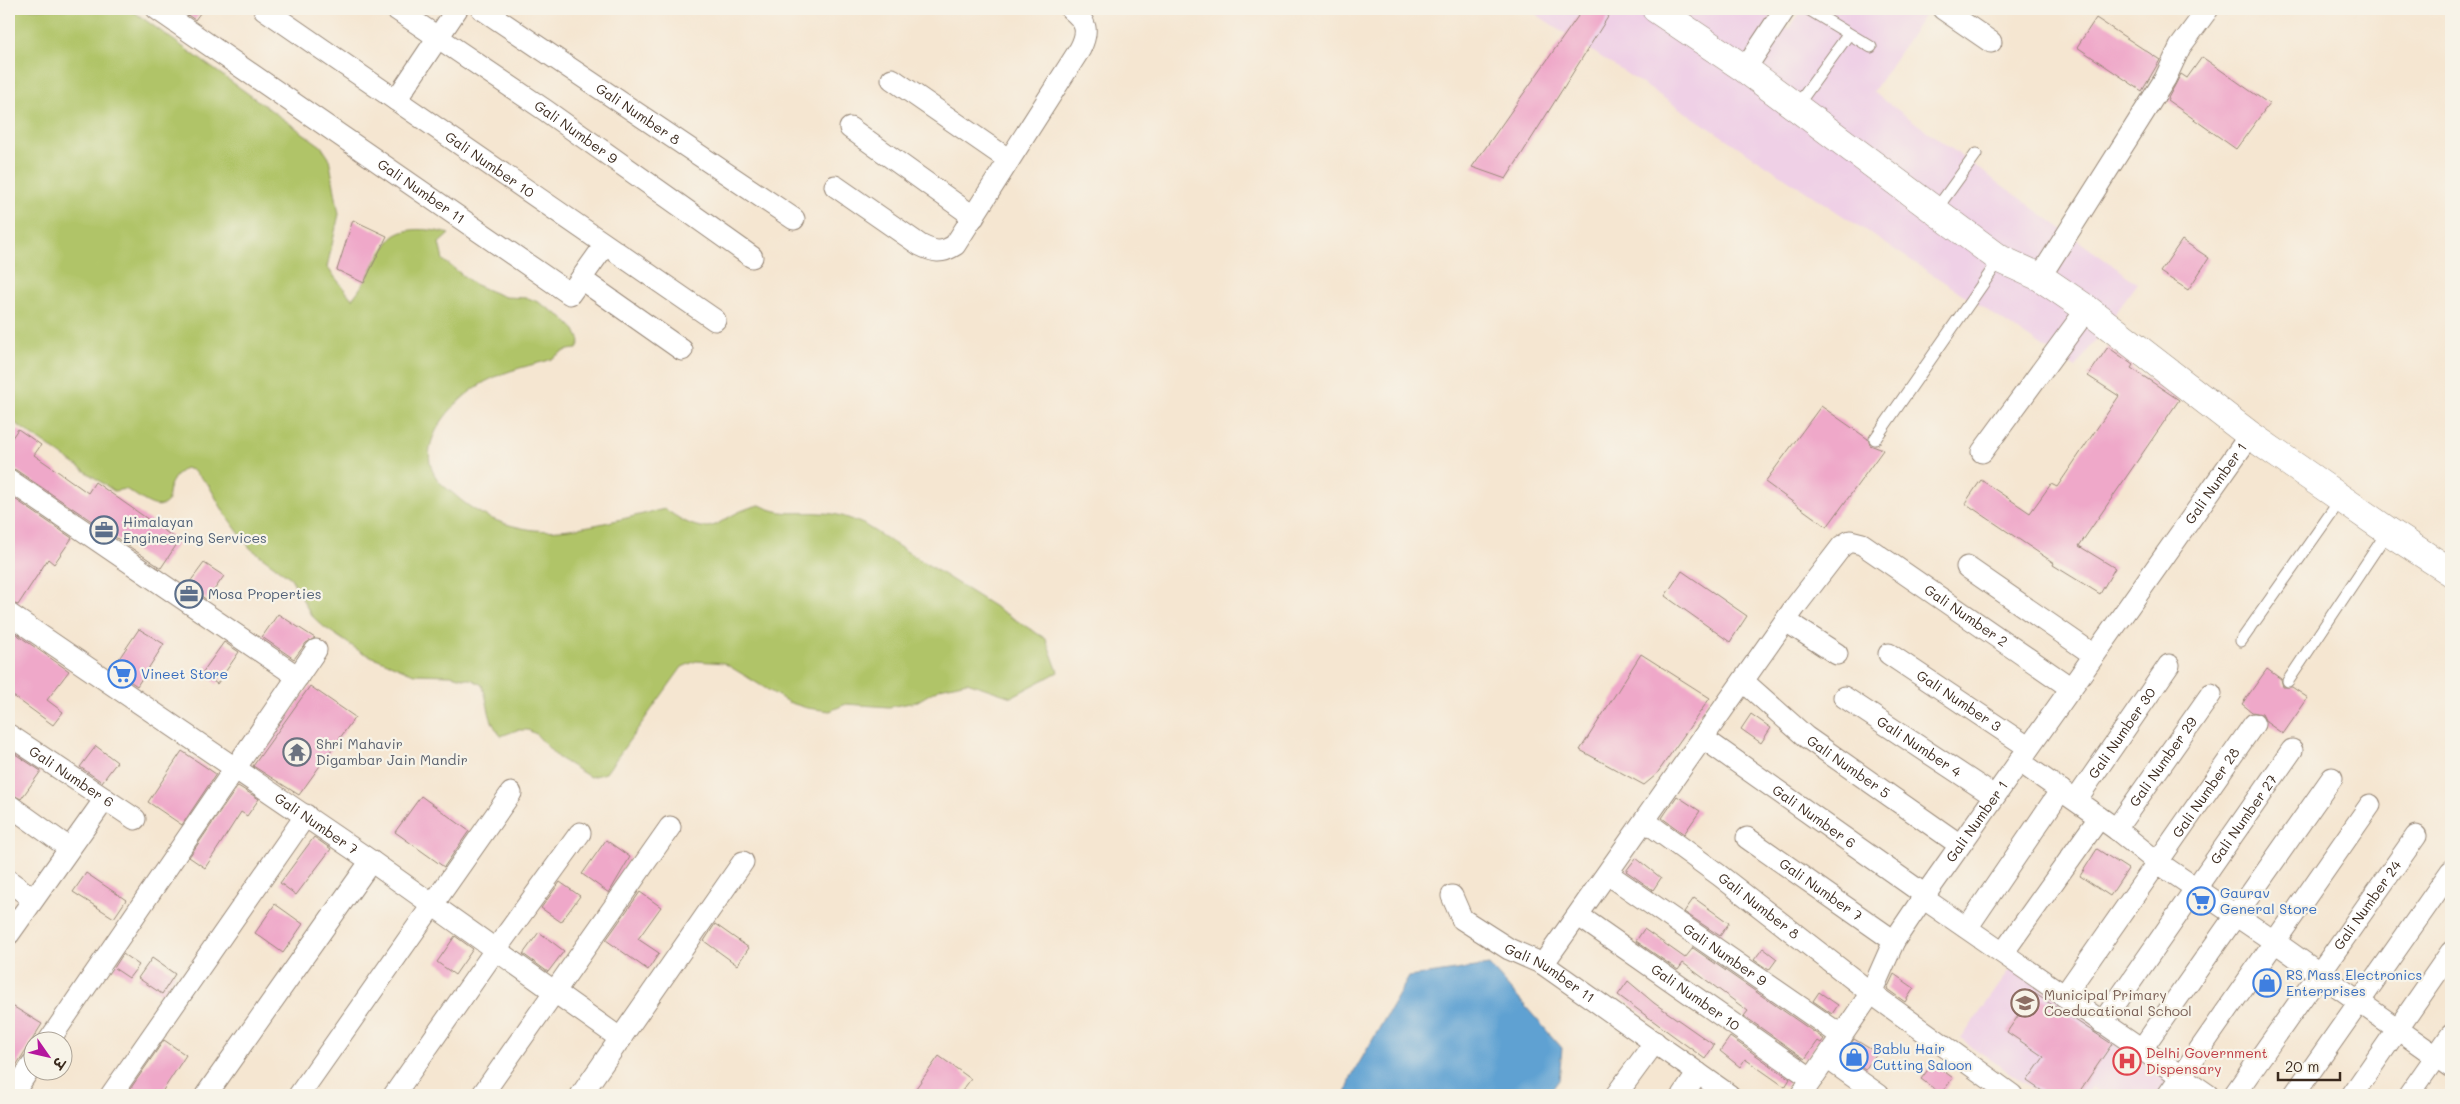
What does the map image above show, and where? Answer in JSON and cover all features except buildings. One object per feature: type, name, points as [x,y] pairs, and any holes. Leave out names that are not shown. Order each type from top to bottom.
[{"type":"street","name":"Gali Number 11","points":[[157,9],[570,294],[581,279]]},
{"type":"street","name":"Gali Number 10","points":[[264,9],[715,320]]},
{"type":"street","name":"Gali Number 9","points":[[396,9],[752,258]]},
{"type":"street","points":[[396,100],[457,9]]},
{"type":"street","name":"Gali Number 8","points":[[482,9],[794,219]]},
{"type":"street","points":[[835,186],[920,245],[934,252],[946,252],[955,245],[974,217],[1080,50],[1087,35],[1086,24],[1071,9]]},
{"type":"street","points":[[1656,9],[1745,69],[2000,259],[2040,277],[2087,309],[2250,435],[2341,499],[2451,572]]},
{"type":"street","points":[[1745,69],[1785,9]]},
{"type":"street","points":[[1943,9],[1991,42]]},
{"type":"street","points":[[2040,277],[2165,79],[2180,47],[2208,9]]},
{"type":"street","points":[[892,80],[1009,160]]},
{"type":"street","points":[[850,128],[974,217]]},
{"type":"street","points":[[605,244],[581,279],[682,350]]},
{"type":"street","points":[[1982,452],[2087,309]]},
{"type":"street","name":"Gali Number 1","points":[[1807,1087],[1871,993],[1894,941],[1924,896],[2250,435]]},
{"type":"street","points":[[9,480],[298,677]]},
{"type":"street","name":"Gali Number 2","points":[[1786,621],[1842,546],[1850,541],[1862,544],[2071,688]]},
{"type":"street","points":[[1968,567],[2094,655]]},
{"type":"street","name":"Gali Number 7","points":[[9,614],[434,904],[621,1039]]},
{"type":"street","points":[[1543,964],[1579,916],[1786,621],[1837,654]]},
{"type":"street","points":[[55,1032],[316,650]]},
{"type":"street","name":"Gali Number 3","points":[[1889,654],[2024,754],[2068,795],[2108,823],[2157,862],[2275,942],[2444,1062]]},
{"type":"street","name":"Gali Number 30","points":[[2068,795],[2169,665]]},
{"type":"street","name":"Gali Number 5","points":[[1743,681],[1806,737],[1960,845]]},
{"type":"street","name":"Gali Number 29","points":[[2108,823],[2211,694]]},
{"type":"street","name":"Gali Number 4","points":[[1844,697],[1994,796]]},
{"type":"street","name":"Gali Number 28","points":[[2157,862],[2254,724]]},
{"type":"street","name":"Gali Number 6","points":[[9,735],[135,818]]},
{"type":"street","name":"Gali Number 6","points":[[1703,738],[1967,928],[2208,1095]]},
{"type":"street","name":"Gali Number 27","points":[[2195,888],[2292,750]]},
{"type":"street","points":[[2141,1050],[2332,778]]},
{"type":"street","points":[[299,1095],[511,793]]},
{"type":"street","points":[[1967,928],[2068,795]]},
{"type":"street","points":[[9,934],[105,800]]},
{"type":"street","points":[[9,805],[69,848]]},
{"type":"street","points":[[2168,1095],[2370,805]]},
{"type":"street","points":[[111,1095],[306,816]]},
{"type":"street","name":"Gali Number 8","points":[[1645,821],[1719,875],[1871,993],[2012,1095]]},
{"type":"street","points":[[2003,953],[2108,823]]},
{"type":"street","points":[[482,1095],[670,827]]},
{"type":"street","points":[[394,1095],[580,833]]},
{"type":"street","name":"Gali Number 24","points":[[2318,973],[2416,836]]},
{"type":"street","name":"Gali Number 7","points":[[1747,838],[1894,941]]},
{"type":"street","points":[[206,1095],[371,861]]},
{"type":"street","points":[[581,1095],[743,862]]},
{"type":"street","points":[[2064,996],[2157,862]]},
{"type":"street","points":[[2294,1095],[2451,871]]},
{"type":"street","name":"Gali Number 9","points":[[1608,874],[1842,1036]]},
{"type":"street","points":[[9,882],[33,899]]},
{"type":"street","points":[[2102,1023],[2195,888]]},
{"type":"street","name":"Gali Number 11","points":[[1452,896],[1462,919],[1509,949],[1543,964],[1729,1095]]},
{"type":"street","name":"Gali Number 10","points":[[1579,916],[1807,1087]]},
{"type":"street","points":[[2352,1095],[2451,952]]},
{"type":"street","points":[[2234,1095],[2318,973]]},
{"type":"street","points":[[2409,1095],[2444,1062],[2451,1035]]},
{"type":"street","points":[[1616,1095],[1655,1042]]},
{"type":"street","points":[[1827,1058],[1879,1095]]},
{"type":"street","points":[[1683,1095],[1698,1073]]},
{"type":"street","points":[[13,1095],[22,1081]]},
{"type":"lane","points":[[1808,9],[1848,35],[1871,47]]},
{"type":"lane","points":[[1796,107],[1848,35]]},
{"type":"lane","points":[[1935,211],[1976,154]]},
{"type":"lane","points":[[1875,439],[2000,259]]},
{"type":"lane","points":[[2241,641],[2341,499]]},
{"type":"lane","points":[[2288,681],[2388,531]]},
{"type":"shaded area","points":[[1528,9],[1758,9],[1788,30],[1803,9],[1929,9],[1873,92],[2137,283],[2075,368]]},
{"type":"shaded area","name":"Municipal Primary Coeducational School","points":[[2012,967],[2172,1079],[2160,1095],[2104,1095],[2091,1087],[2085,1095],[2042,1095],[1961,1039]]},
{"type":"green space","points":[[9,9],[130,9],[321,146],[329,158],[339,214],[327,267],[352,299],[380,254],[396,235],[410,230],[434,231],[449,234],[439,243],[443,260],[474,284],[505,297],[528,298],[538,302],[562,317],[575,330],[580,341],[577,349],[562,352],[550,359],[486,381],[457,403],[439,426],[433,438],[430,464],[440,482],[472,508],[512,526],[549,531],[600,524],[665,509],[696,526],[706,527],[715,525],[732,515],[760,505],[776,511],[827,513],[843,516],[863,524],[1046,639],[1058,672],[1011,697],[967,682],[940,688],[916,702],[889,707],[846,704],[830,711],[807,708],[788,702],[724,663],[696,661],[682,667],[606,773],[590,777],[557,757],[536,734],[528,730],[517,730],[501,736],[493,723],[482,685],[473,680],[451,675],[414,674],[361,652],[324,627],[311,615],[291,578],[250,548],[225,514],[208,484],[192,470],[185,468],[177,474],[168,491],[168,501],[163,505],[153,505],[125,489],[114,491],[9,419]]},
{"type":"water","points":[[1489,965],[1562,1048],[1559,1080],[1548,1095],[1346,1095],[1351,1077],[1409,977]]},
{"type":"place","name":"Himalayan Engineering Services","points":[[104,530]]},
{"type":"place","name":"Mosa Properties","points":[[189,594]]},
{"type":"place","name":"Vineet Store","points":[[122,674]]},
{"type":"place","name":"Shri Mahavir Digambar Jain Mandir","points":[[297,752]]},
{"type":"place","name":"Gaurav General Store","points":[[2201,901]]},
{"type":"place","name":"RS Mass Electronics Enterprises","points":[[2267,983]]},
{"type":"place","name":"Municipal Primary Coeducational School","points":[[2025,1003]]},
{"type":"place","name":"Bablu Hair Cutting Saloon","points":[[1854,1057]]},
{"type":"place","name":"Delhi Government Dispensary","points":[[2127,1061]]}]
